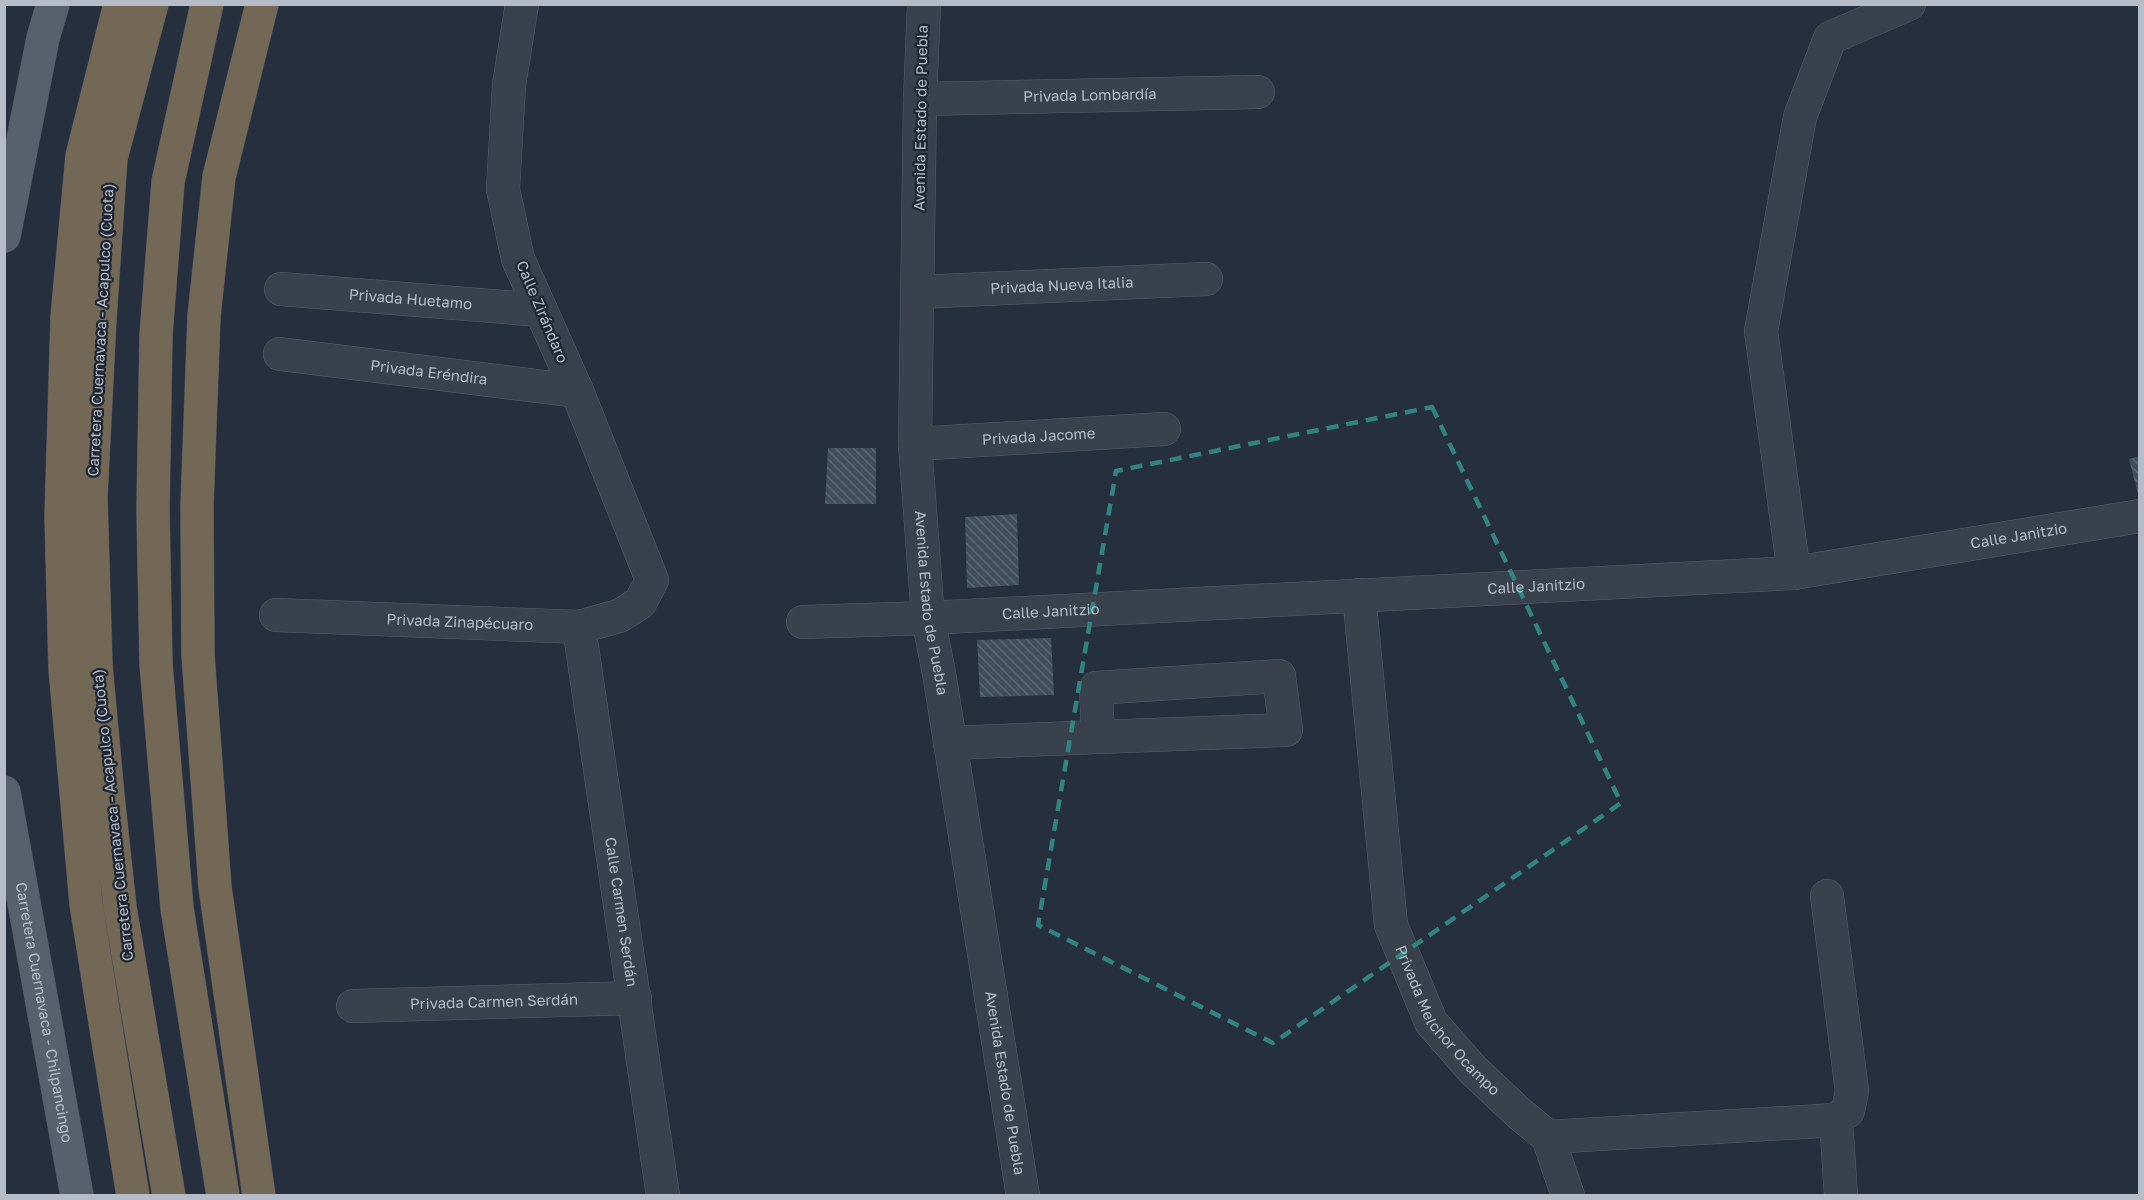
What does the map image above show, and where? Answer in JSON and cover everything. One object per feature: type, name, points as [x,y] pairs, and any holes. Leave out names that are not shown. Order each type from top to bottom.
[{"type":"highway","points":[[120,4],[82,156],[67,317],[61,517],[65,669],[86,904],[134,1196]]},
{"type":"highway","name":"Carretera Cuernavaca - Acapulco (Cuota)","points":[[152,4],[111,158],[91,497],[96,665],[120,907],[169,1196]]},
{"type":"highway","points":[[207,4],[168,182],[156,335],[153,522],[156,663],[176,896],[223,1196]]},
{"type":"highway","points":[[259,1196],[215,887],[198,655],[197,506],[204,316],[219,177],[262,4]]},
{"type":"main road","points":[[4,236],[53,4]]},
{"type":"main road","name":"Carretera Cuernavaca - Chilpancingo","points":[[4,792],[77,1196]]},
{"type":"street","name":"Calle Zirándaro","points":[[522,4],[509,85],[503,189],[518,259],[577,392],[652,579],[640,603]]},
{"type":"street","name":"Avenida Estado de Puebla","points":[[924,4],[920,99],[915,444],[928,618],[1023,1196]]},
{"type":"street","points":[[1794,573],[1761,331],[1800,117],[1830,39],[1909,4]]},
{"type":"street","name":"Privada Lombardía","points":[[920,99],[1258,92]]},
{"type":"street","name":"Privada Nueva Italia","points":[[918,292],[1206,279]]},
{"type":"street","name":"Privada Huetamo","points":[[281,289],[541,310]]},
{"type":"street","name":"Privada Eréndira","points":[[280,354],[577,392]]},
{"type":"street","name":"Privada Jacome","points":[[915,444],[1164,429]]},
{"type":"street","name":"Calle Janitzio","points":[[803,621],[928,618],[1794,573],[2139,516]]},
{"type":"street","name":"Privada Melchor Ocampo","points":[[1359,595],[1392,925],[1431,1022],[1473,1070],[1548,1137]]},
{"type":"street","name":"Privada Zinapécuaro","points":[[276,615],[579,627],[619,616],[640,603]]},
{"type":"street","name":"Calle Carmen Serdán","points":[[579,627],[663,1196]]},
{"type":"street","points":[[950,743],[1286,730],[1279,676],[1096,688],[1098,737]]},
{"type":"street","points":[[1568,1196],[1548,1137],[1836,1120],[1848,1111],[1852,1091],[1827,896]]},
{"type":"street","name":"Privada Carmen Serdán","points":[[353,1006],[635,998]]},
{"type":"street","points":[[1836,1120],[1841,1196]]},
{"type":"highlighted area","points":[[1432,407],[1621,803],[1273,1043],[1038,925],[1116,471]]},
{"type":"building","points":[[828,448],[876,448],[876,504],[825,504]]},
{"type":"building","points":[[2140,456],[2140,498],[2139,498],[2129,459]]},
{"type":"building","points":[[1017,514],[1019,585],[967,588],[965,517]]},
{"type":"building","points":[[1051,638],[1054,695],[980,697],[977,640]]}]
